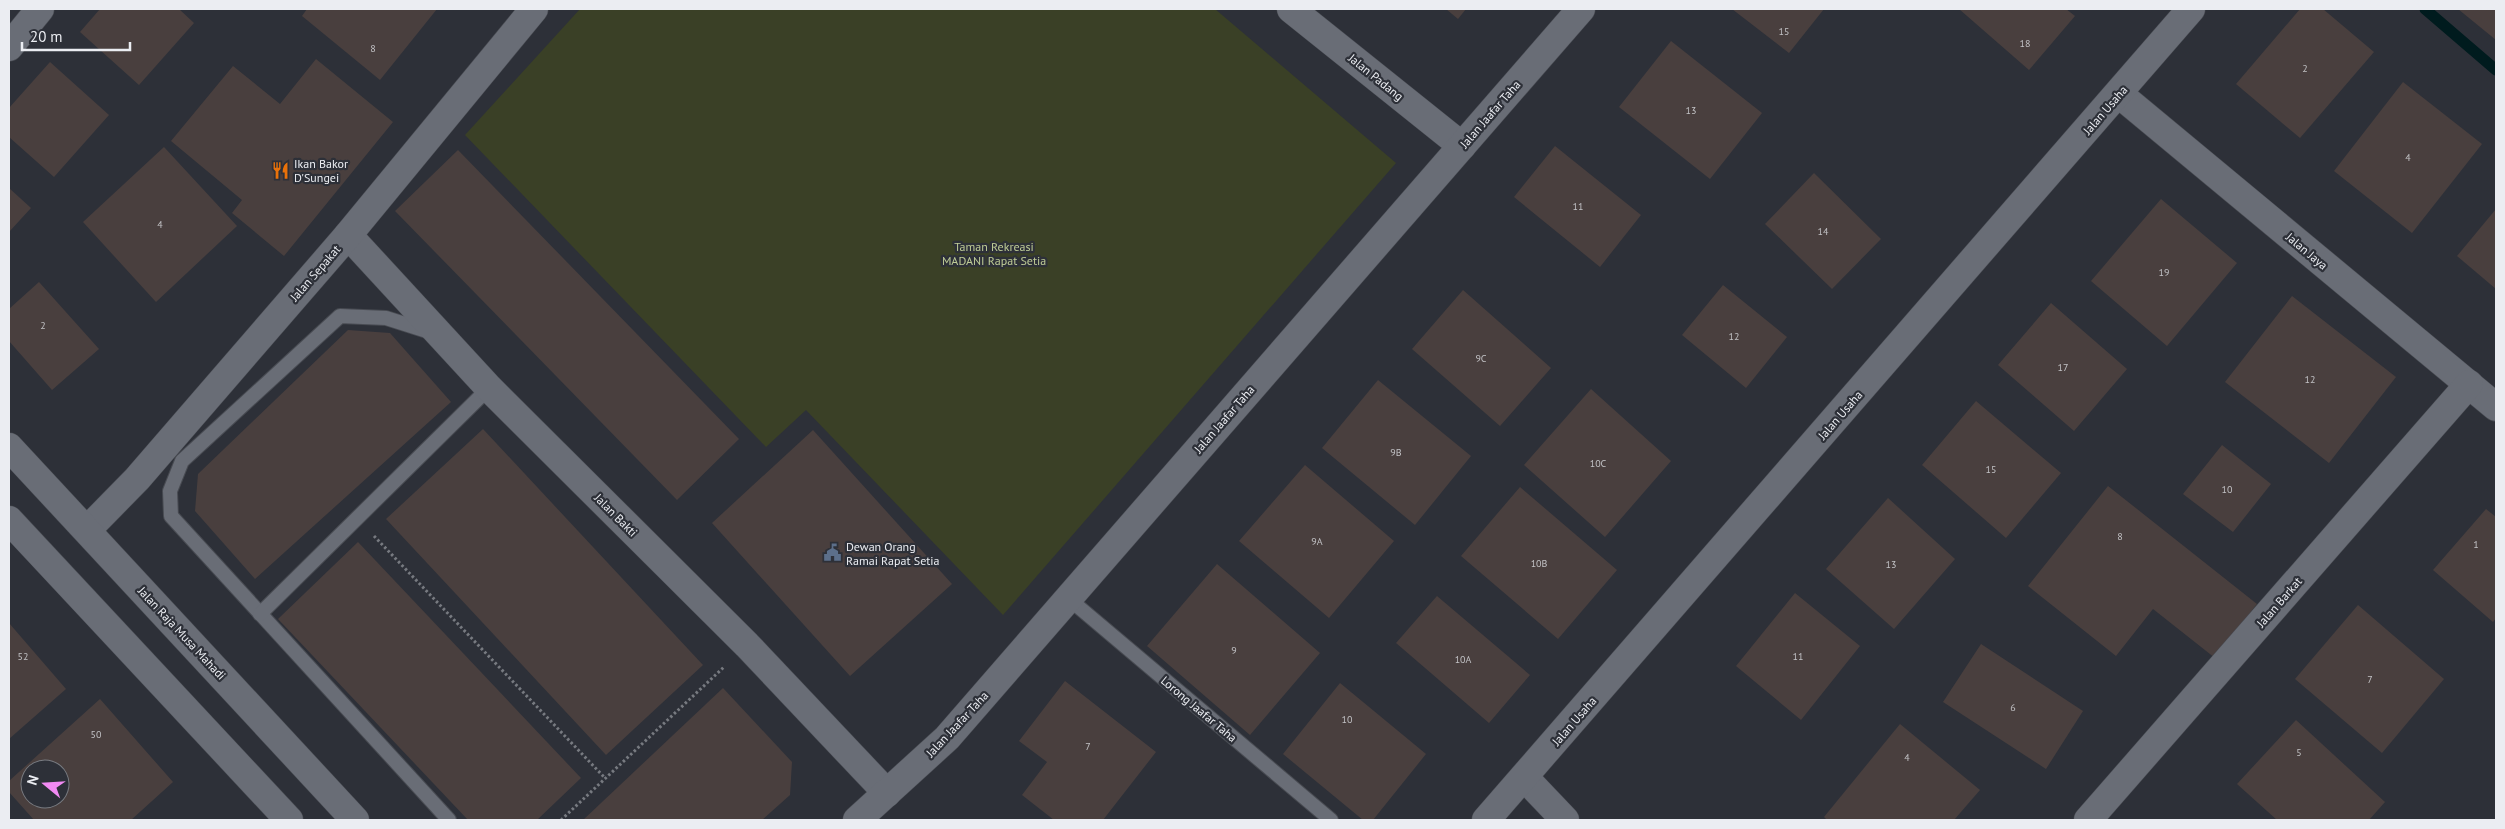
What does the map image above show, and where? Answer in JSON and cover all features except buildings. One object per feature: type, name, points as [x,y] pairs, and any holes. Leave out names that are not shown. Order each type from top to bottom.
[{"type":"street","points":[[9,47],[40,9]]},
{"type":"street","name":"Jalan Sepakat","points":[[87,530],[136,479],[348,235],[534,9]]},
{"type":"street","name":"Jalan Padang","points":[[1291,9],[1462,146]]},
{"type":"street","name":"Jalan Jaafar Taha","points":[[856,820],[946,738],[1581,9]]},
{"type":"street","name":"Jalan Usaha","points":[[1486,820],[1525,778],[2191,9]]},
{"type":"street","name":"Jalan Jaya","points":[[2118,94],[2496,407]]},
{"type":"street","name":"Jalan Bakti","points":[[348,235],[489,388],[747,645],[887,793]]},
{"type":"street","name":"Jalan Barkat","points":[[2088,820],[2470,384]]},
{"type":"street","name":"Jalan Raja Musa Mahadi","points":[[9,447],[355,820]]},
{"type":"street","points":[[9,520],[289,820]]},
{"type":"street","points":[[1525,778],[1566,820]]},
{"type":"lane","points":[[440,336],[386,318],[340,316],[182,461],[170,491],[171,516],[449,820]]},
{"type":"lane","points":[[260,614],[489,388]]},
{"type":"lane","name":"Lorong Jaafar Taha","points":[[1068,598],[1331,820]]},
{"type":"path","points":[[357,518],[605,778]]},
{"type":"path","points":[[561,820],[747,645]]},
{"type":"green space","name":"Taman Rekreasi MADANI Rapat Setia","points":[[580,9],[1215,9],[1396,163],[1003,615],[806,410],[766,447],[465,135]]},
{"type":"waterway","points":[[2425,9],[2496,70]]},
{"type":"place","name":"Ikan Bakor D'Sungei","points":[[280,170]]},
{"type":"place","name":"Dewan Orang Ramai Rapat Setia","points":[[832,553]]}]
